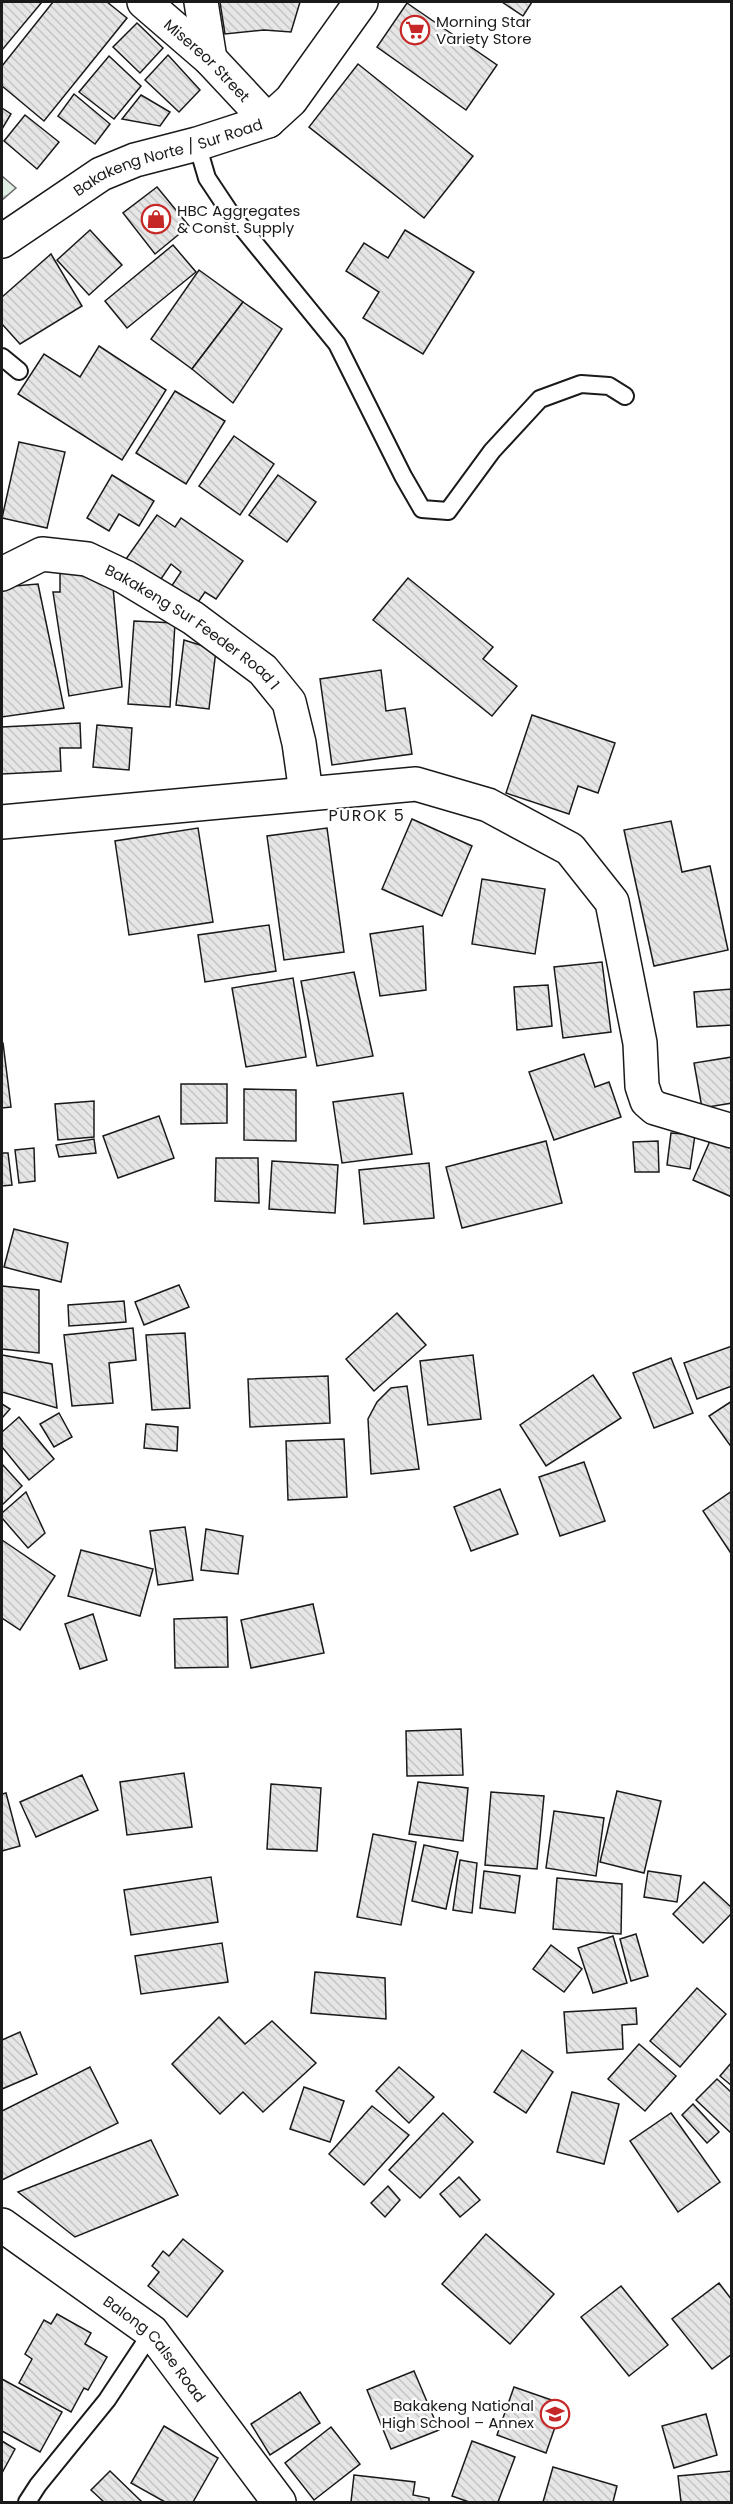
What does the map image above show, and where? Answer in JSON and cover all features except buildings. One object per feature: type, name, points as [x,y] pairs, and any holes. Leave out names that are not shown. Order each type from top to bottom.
[{"type":"street","name":"Misereor Street","points":[[144,2],[210,59],[268,121]]},
{"type":"street","points":[[201,2],[210,59]]},
{"type":"street","name":"Bakakeng Norte / Sur Road","points":[[2,241],[100,174],[135,160],[197,144],[268,121],[291,100],[361,2]]},
{"type":"street","name":"Bakakeng Sur Feeder Road 1","points":[[2,574],[42,554],[87,559],[125,577],[193,618],[262,670],[289,702],[299,743],[306,793]]},
{"type":"street","points":[[2,822],[416,784],[488,805],[570,849],[612,902],[640,1043],[642,1086],[647,1101],[655,1108],[732,1131]]},
{"type":"street","name":"Balong Calse Road","points":[[2,2225],[152,2332],[279,2502]]},
{"type":"lane","points":[[197,144],[207,178],[231,214],[337,344],[422,509],[448,511],[492,452],[540,399],[581,384],[609,386],[625,396]]},
{"type":"lane","points":[[2,357],[19,372]]},
{"type":"lane","points":[[27,2502],[38,2485],[107,2400],[152,2332]]},
{"type":"green space","points":[[2,176],[16,188],[2,200]]},
{"type":"place","name":"Morning Star Variety Store","points":[[415,30]]},
{"type":"place","name":"HBC Aggregates & Const. Supply","points":[[156,219]]},
{"type":"place","name":"Bakakeng National High School – Annex","points":[[555,2414]]},
{"type":"district","name":"PUROK 5","points":[[367,815]]}]
